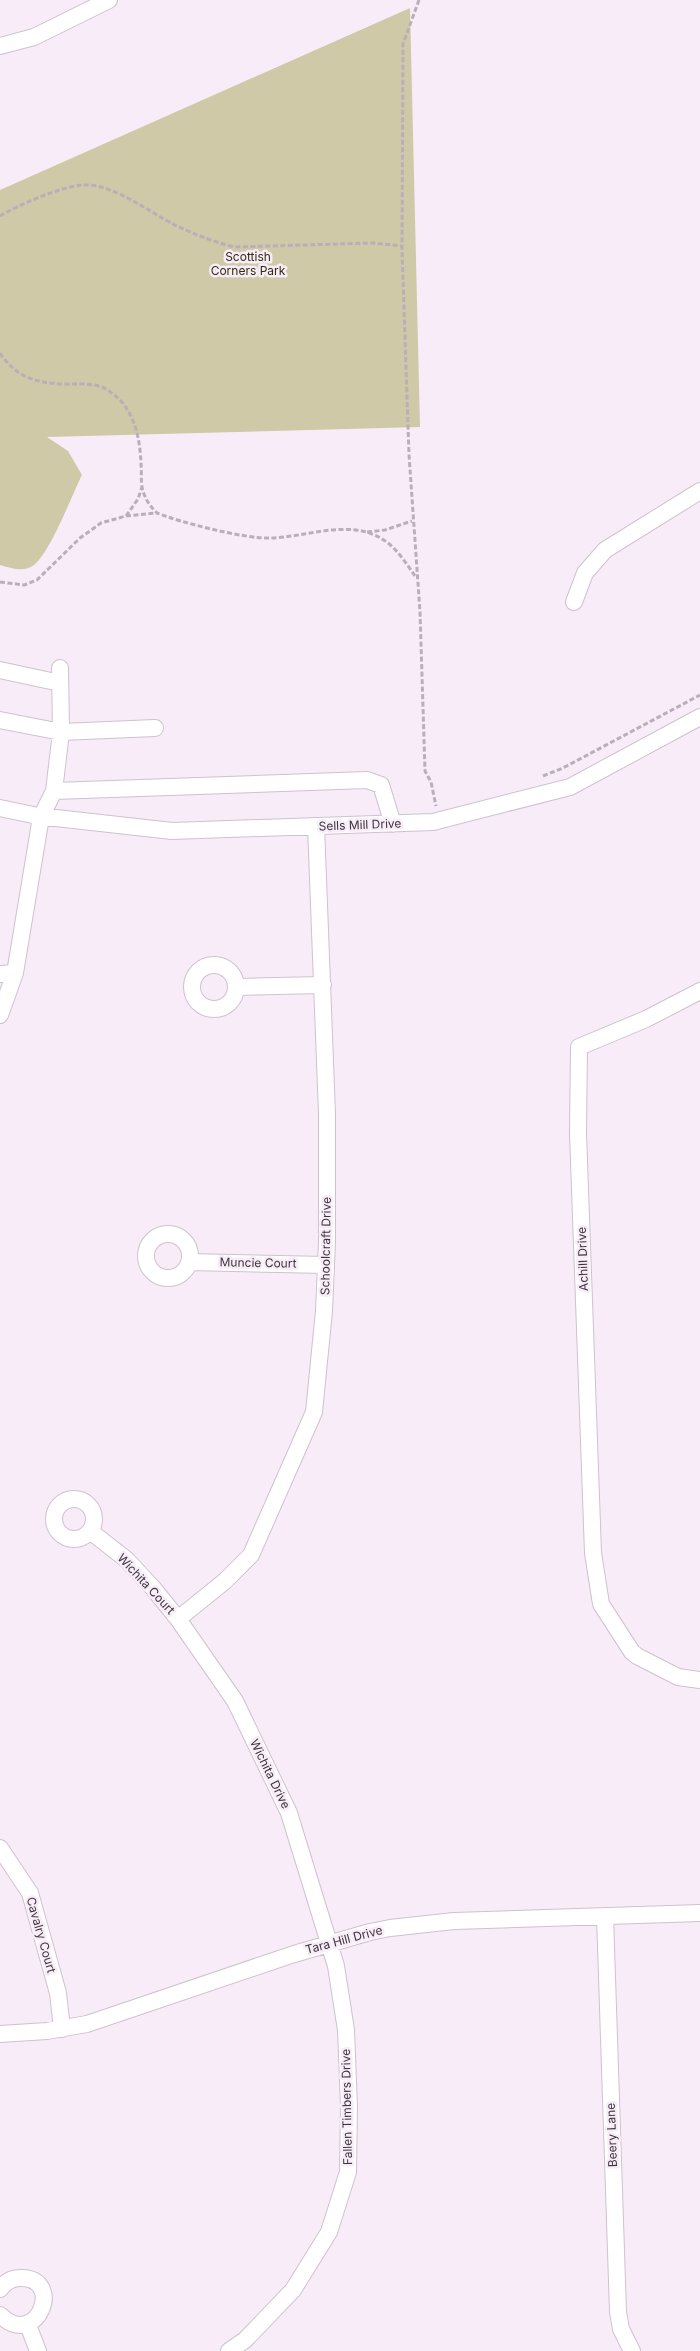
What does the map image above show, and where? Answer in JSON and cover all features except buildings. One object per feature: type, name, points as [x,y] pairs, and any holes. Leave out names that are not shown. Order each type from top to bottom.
[{"type":"street","points":[[0,46],[34,37],[77,7],[109,0]]},
{"type":"street","points":[[574,602],[585,573],[605,550],[700,491]]},
{"type":"street","points":[[0,670],[60,675],[61,732],[54,791],[42,816],[0,1015]]},
{"type":"street","name":"Sells Mill Drive","points":[[0,808],[42,816],[172,831],[439,821],[570,787],[700,717]]},
{"type":"street","points":[[0,720],[61,732],[155,728]]},
{"type":"street","points":[[54,791],[367,780],[381,785],[393,824]]},
{"type":"street","name":"Schoolcraft Drive","points":[[178,1619],[225,1581],[251,1555],[314,1412],[324,1311],[327,1114],[316,826]]},
{"type":"street","points":[[236,987],[323,984]]},
{"type":"street","name":"Achill Drive","points":[[700,991],[646,1019],[579,1047],[578,1133],[593,1553],[601,1604],[632,1652],[637,1656],[678,1677],[700,1680]]},
{"type":"street","name":"Muncie Court","points":[[189,1262],[326,1265]]},
{"type":"street","name":"Wichita Court","points":[[90,1530],[127,1560],[178,1619]]},
{"type":"street","name":"Wichita Drive","points":[[178,1619],[235,1701],[289,1813],[330,1943]]},
{"type":"street","name":"Cavalry Court","points":[[0,1848],[30,1893],[58,1993],[62,2029]]},
{"type":"street","name":"Tara Hill Drive","points":[[0,2034],[62,2029],[88,2024],[330,1943],[370,1932],[422,1923],[700,1913]]},
{"type":"street","name":"Beery Lane","points":[[605,1916],[618,2312],[621,2329],[632,2351]]},
{"type":"street","name":"Fallen Timbers Drive","points":[[229,2351],[245,2340],[293,2290],[329,2232],[348,2172],[349,2107],[346,2030],[336,1966],[330,1943]]},
{"type":"street","points":[[0,2289],[9,2280],[16,2278],[32,2280],[38,2286],[44,2300],[44,2308],[41,2315],[28,2324],[12,2325],[0,2315]]},
{"type":"street","points":[[28,2324],[38,2351]]},
{"type":"path","points":[[419,0],[403,44],[402,246],[412,521],[420,612],[425,771],[436,803],[439,821]]},
{"type":"path","points":[[0,216],[65,189],[83,185],[102,188],[186,230],[213,241],[235,246],[373,243],[402,246]]},
{"type":"path","points":[[0,353],[8,365],[19,374],[36,382],[52,385],[95,385],[109,390],[127,409],[136,426],[140,443],[142,486],[148,504],[157,513]]},
{"type":"path","points":[[126,516],[138,499],[142,486]]},
{"type":"path","points":[[0,582],[24,585],[37,580],[80,538],[101,523],[126,516],[157,513],[250,537],[269,538],[316,532],[385,530],[412,521]]},
{"type":"path","points":[[366,532],[383,539],[397,552],[416,578]]},
{"type":"path","points":[[538,778],[564,768],[700,695]]},
{"type":"path","points":[[436,803],[443,803]]},
{"type":"green space","name":"Scottish Corners Park","points":[[410,8],[420,427],[47,437],[68,451],[82,475],[54,536],[34,565],[26,569],[17,569],[0,565],[0,190]]}]
